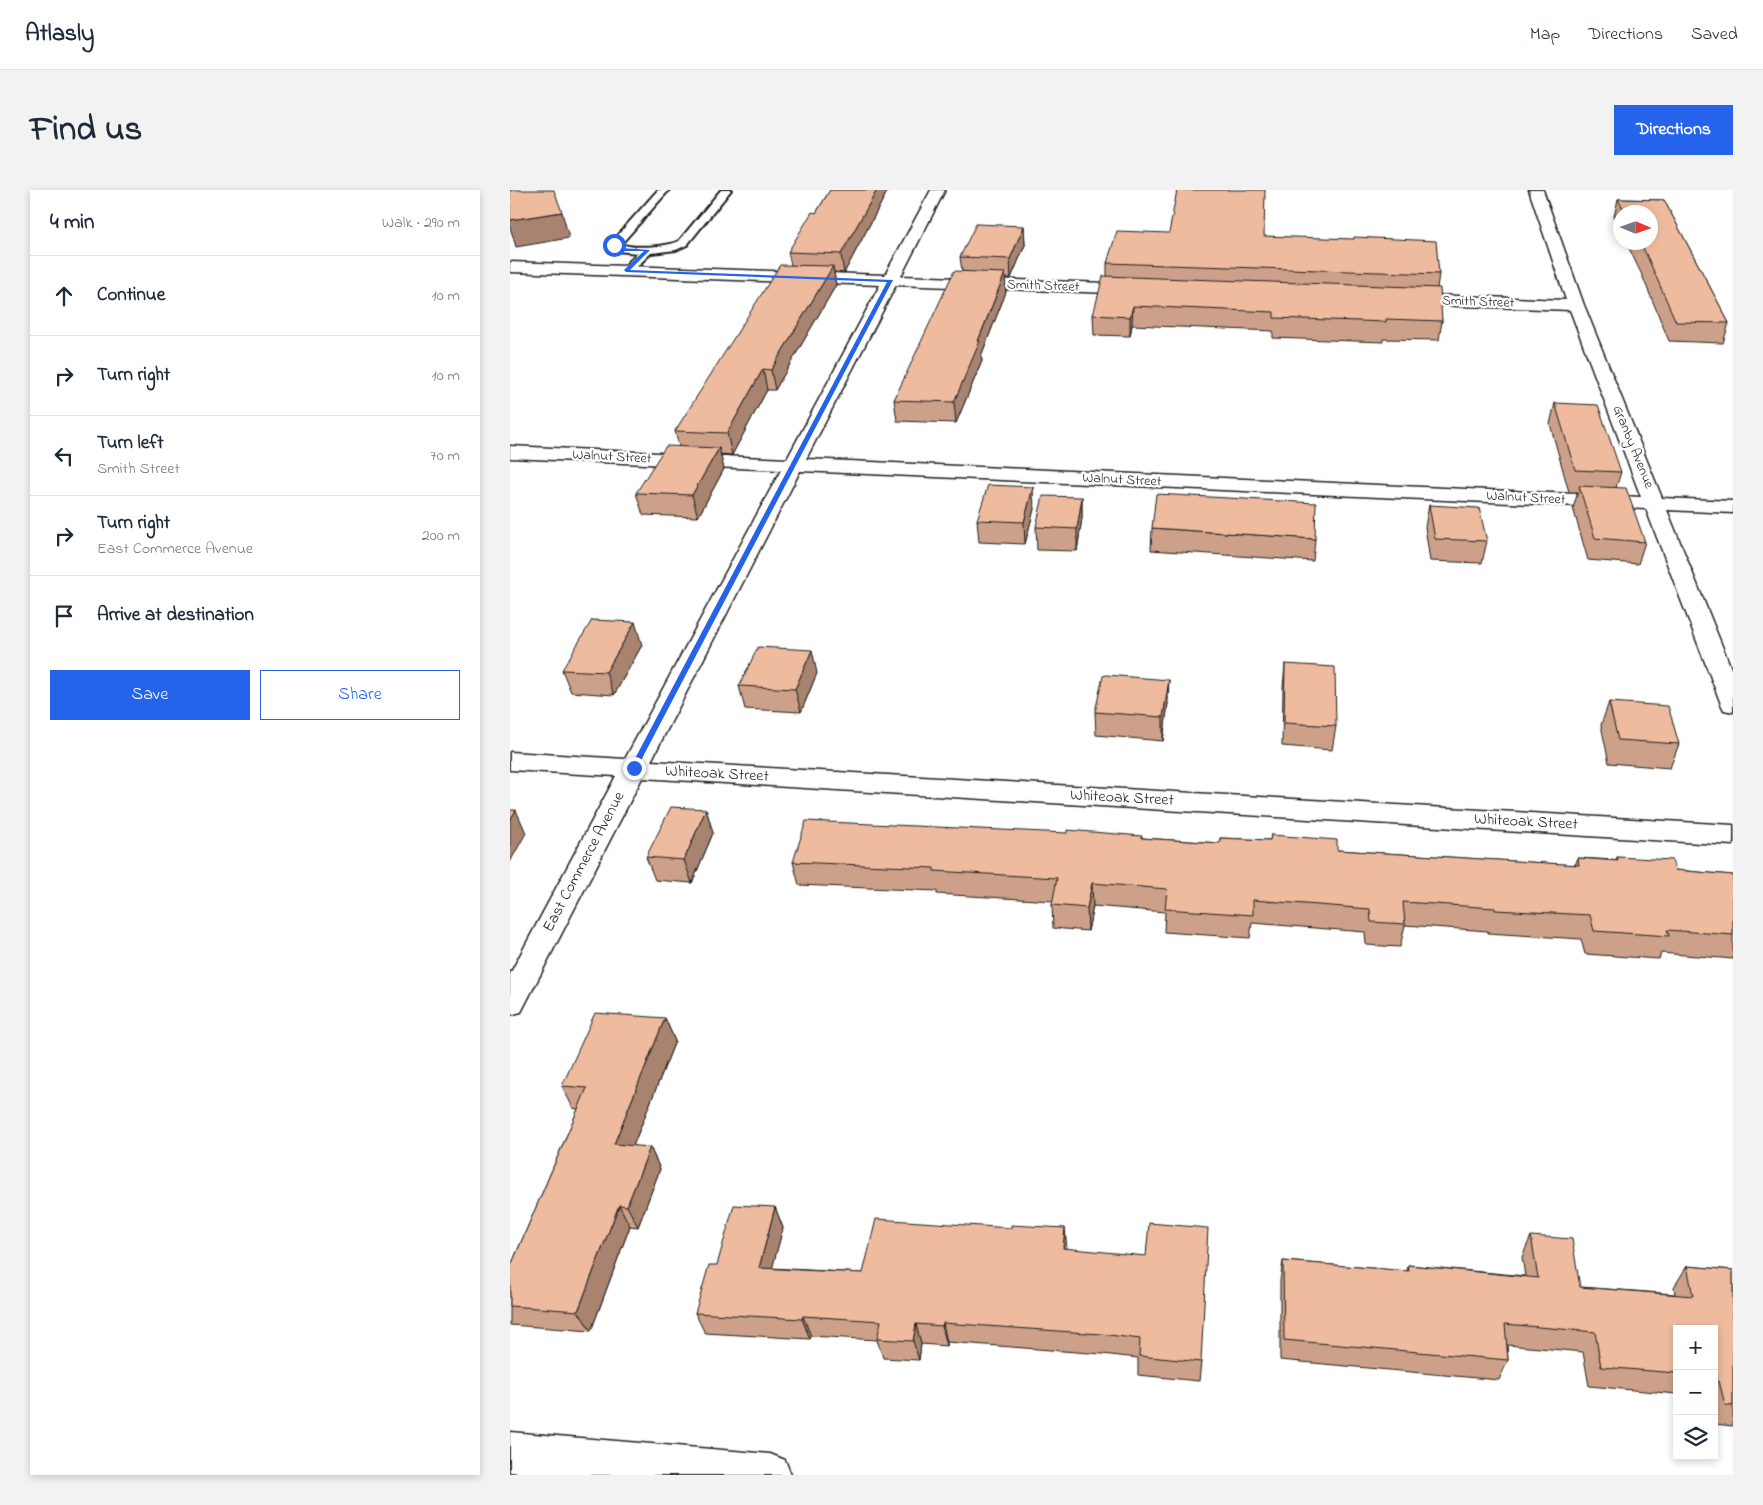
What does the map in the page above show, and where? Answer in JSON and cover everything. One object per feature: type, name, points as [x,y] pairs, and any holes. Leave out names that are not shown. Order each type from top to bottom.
[{"type":"street","name":"East Commerce Avenue","points":[[510,1003],[938,190]]},
{"type":"street","name":"Granby Avenue","points":[[1536,190],[1576,305],[1656,504],[1733,704]]},
{"type":"street","name":"Smith Street","points":[[510,267],[1149,290]]},
{"type":"street","name":"Smith Street","points":[[1387,298],[1576,305]]},
{"type":"street","name":"Walnut Street","points":[[510,452],[1733,507]]},
{"type":"street","name":"Whiteoak Street","points":[[510,761],[1733,835]]},
{"type":"street","points":[[510,1452],[770,1475]]},
{"type":"lane","points":[[664,190],[614,245],[620,250],[676,247],[683,242],[726,190]]},
{"type":"lane","points":[[626,271],[648,250]]},
{"type":"building","points":[[510,190],[554,190],[562,212],[510,220]]},
{"type":"building","points":[[830,190],[877,190],[841,254],[788,252],[812,212],[816,213]]},
{"type":"building","points":[[1177,190],[1265,190],[1264,236],[1354,239],[1354,237],[1436,241],[1439,274],[1107,263],[1117,231],[1169,233]]},
{"type":"building","points":[[1618,199],[1664,200],[1729,323],[1676,322],[1644,250],[1658,250],[1658,205],[1621,205]]},
{"type":"building","points":[[976,224],[1024,226],[1010,259],[960,257]]},
{"type":"building","points":[[780,265],[833,266],[771,370],[763,369],[727,433],[675,431]]},
{"type":"building","points":[[954,271],[1005,273],[978,341],[980,341],[954,402],[894,400]]},
{"type":"building","points":[[1103,276],[1440,288],[1442,321],[1386,319],[1386,322],[1274,318],[1274,312],[1133,306],[1130,317],[1093,315]]},
{"type":"building","points":[[1555,403],[1598,405],[1621,472],[1575,470]]},
{"type":"building","points":[[666,446],[719,448],[692,495],[636,493]]},
{"type":"building","points":[[988,485],[1033,487],[1024,522],[977,520]]},
{"type":"building","points":[[1579,486],[1626,488],[1645,542],[1595,538]]},
{"type":"building","points":[[1156,494],[1316,503],[1315,539],[1152,528]]},
{"type":"building","points":[[1043,496],[1082,497],[1077,529],[1036,527]]},
{"type":"building","points":[[1429,505],[1479,508],[1487,541],[1435,539]]},
{"type":"building","points":[[592,620],[635,622],[606,672],[562,670]]},
{"type":"building","points":[[758,647],[812,650],[795,689],[739,686]]},
{"type":"building","points":[[1285,664],[1335,667],[1336,726],[1284,723]]},
{"type":"building","points":[[1103,676],[1169,680],[1163,717],[1095,712]]},
{"type":"building","points":[[1609,702],[1668,706],[1679,744],[1618,740]]},
{"type":"building","points":[[671,807],[706,809],[684,860],[646,857]]},
{"type":"building","points":[[510,810],[516,810],[510,820]]},
{"type":"building","points":[[806,821],[1067,833],[1067,830],[1142,836],[1141,838],[1220,843],[1220,838],[1270,840],[1271,835],[1337,840],[1337,850],[1579,865],[1578,858],[1618,861],[1617,857],[1672,860],[1675,870],[1733,875],[1733,935],[1667,930],[1669,936],[1594,931],[1590,915],[1495,910],[1495,908],[1403,902],[1405,924],[1371,922],[1370,909],[1253,900],[1253,915],[1165,909],[1167,889],[1092,883],[1087,908],[1052,905],[1057,878],[934,871],[934,868],[793,862]]},
{"type":"building","points":[[595,1013],[665,1018],[614,1144],[650,1147],[627,1206],[619,1205],[578,1311],[510,1306],[510,1268],[587,1088],[562,1086]]},
{"type":"building","points":[[734,1205],[775,1207],[759,1268],[863,1273],[876,1219],[1011,1228],[1011,1225],[1065,1228],[1063,1248],[1146,1256],[1149,1223],[1208,1228],[1201,1362],[1139,1356],[1140,1339],[1101,1334],[943,1323],[942,1326],[916,1324],[913,1341],[877,1339],[881,1321],[803,1316],[802,1319],[695,1313],[709,1265],[717,1265]]},
{"type":"building","points":[[1531,1236],[1572,1239],[1580,1287],[1693,1296],[1687,1266],[1733,1270],[1733,1406],[1725,1405],[1718,1381],[1718,1325],[1673,1325],[1673,1373],[1601,1367],[1595,1332],[1505,1324],[1508,1360],[1284,1340],[1283,1261],[1409,1271],[1408,1265],[1538,1278]]},
{"type":"route","points":[[614,245],[620,250],[648,250],[626,271],[890,280],[634,768]]}]
